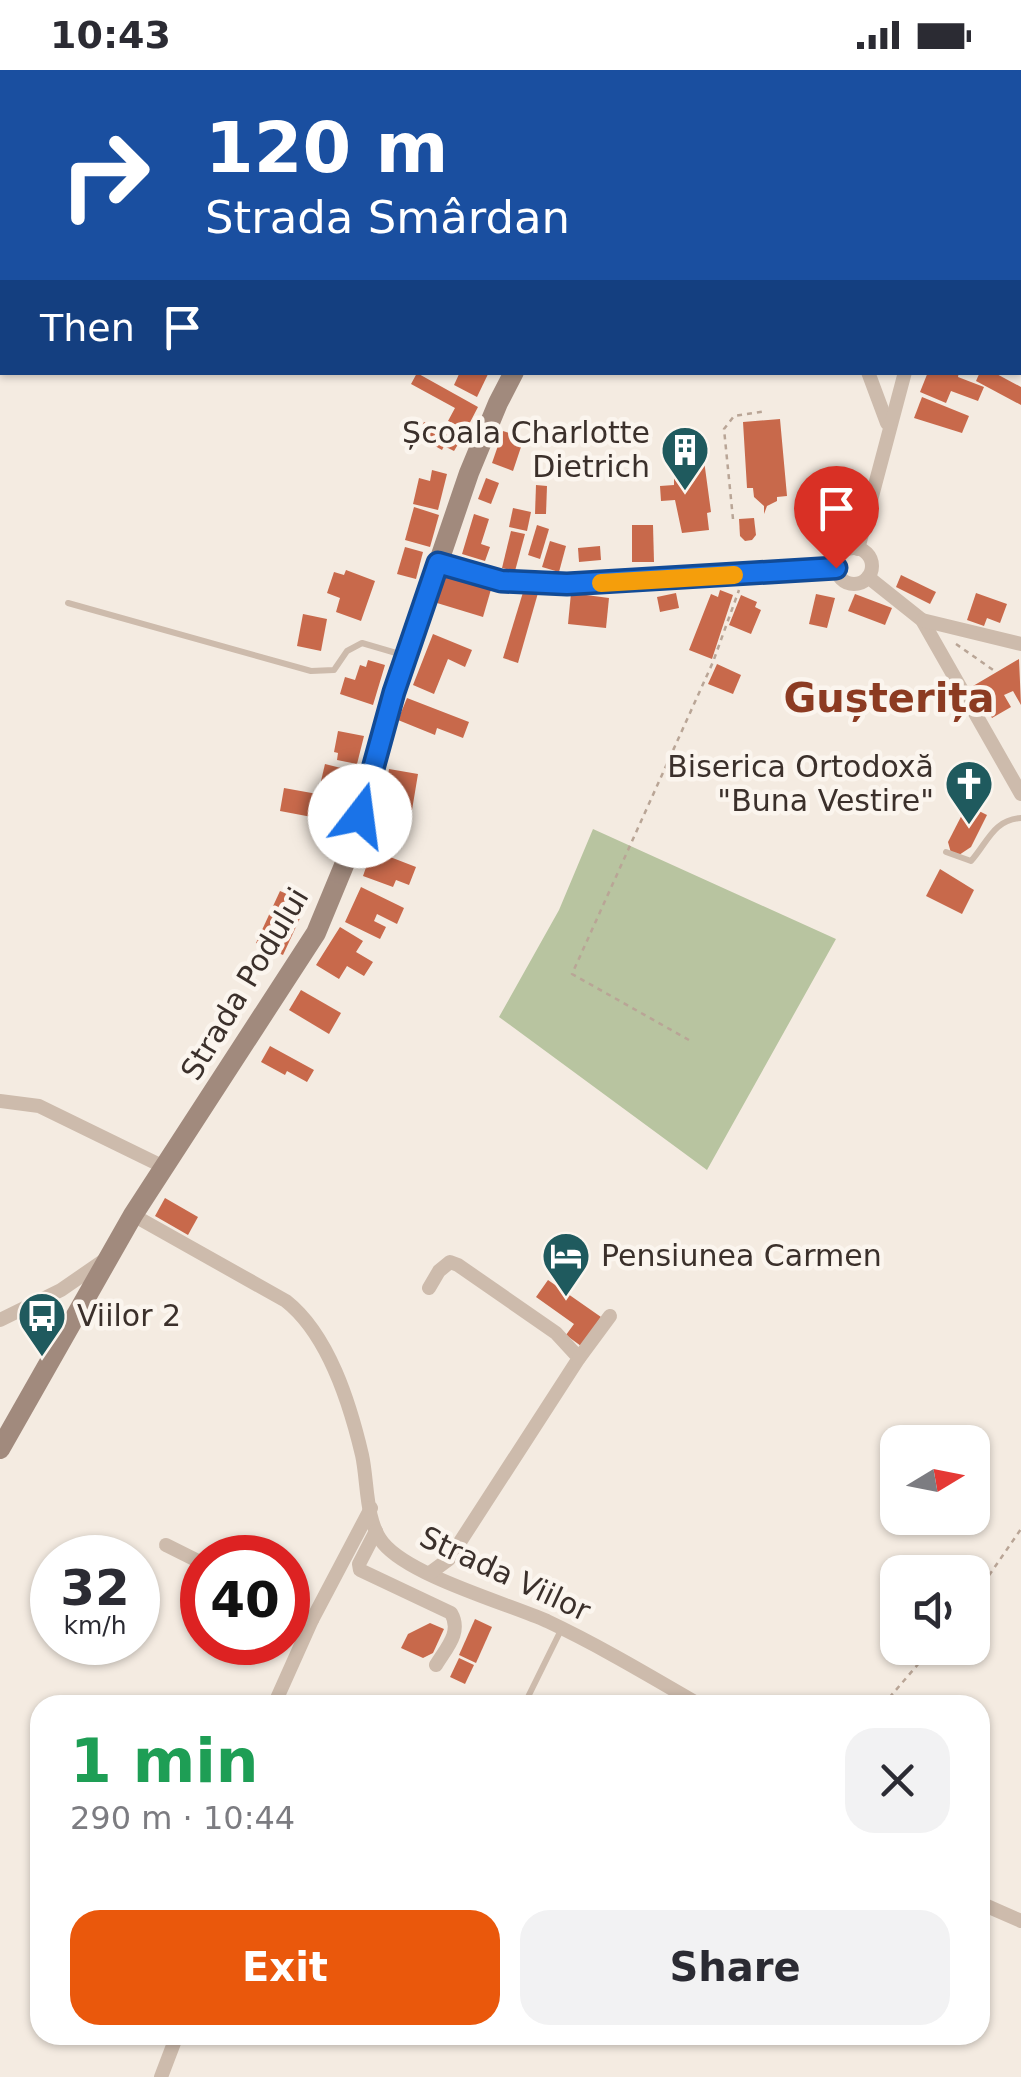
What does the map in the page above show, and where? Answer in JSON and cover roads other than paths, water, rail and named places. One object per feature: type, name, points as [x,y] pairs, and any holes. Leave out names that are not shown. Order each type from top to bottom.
[{"type":"street","name":"Strada Podului","points":[[0,1449],[107,1258],[290,978],[322,920],[352,846],[406,656],[438,563],[478,449],[513,375]]},
{"type":"street","points":[[869,375],[888,426]]},
{"type":"street","points":[[858,549],[904,375]]},
{"type":"street","points":[[836,568],[842,552],[858,549]]},
{"type":"street","points":[[836,568],[846,582],[858,584],[868,577],[870,560],[858,549]]},
{"type":"street","points":[[438,563],[501,581],[567,584],[836,568]]},
{"type":"street","points":[[868,577],[922,620],[1021,794]]},
{"type":"street","points":[[922,620],[1021,644]]},
{"type":"street","points":[[0,1101],[39,1106],[164,1167]]},
{"type":"street","name":"Strada Viilor","points":[[133,1216],[286,1301],[312,1328],[349,1411],[362,1454],[376,1531],[392,1552],[430,1573],[562,1629],[682,1695]]},
{"type":"street","points":[[0,1320],[61,1290],[107,1258]]},
{"type":"street","points":[[429,1288],[444,1266],[450,1262],[458,1265],[556,1332],[580,1358]]},
{"type":"street","points":[[430,1573],[448,1560],[610,1316]]},
{"type":"street","points":[[278,1695],[312,1620],[371,1507]]},
{"type":"street","points":[[376,1531],[359,1564],[360,1570],[451,1612],[456,1622],[456,1633],[436,1665]]},
{"type":"street","points":[[166,1545],[180,1552]]},
{"type":"street","points":[[990,1907],[1021,1922]]},
{"type":"street","points":[[161,2077],[173,2045]]},
{"type":"lane","points":[[68,603],[311,671],[334,670],[347,651],[362,643],[406,656]]},
{"type":"lane","points":[[946,852],[971,861],[995,827],[1021,818]]},
{"type":"lane","points":[[529,1695],[562,1629]]},
{"type":"place","name":"Școala Charlotte Dietrich","points":[[685,492]]},
{"type":"place","name":"Biserica Ortodoxă \"Buna Vestire\"","points":[[969,826]]},
{"type":"place","name":"Pensiunea Carmen","points":[[566,1298]]},
{"type":"place","name":"Viilor 2","points":[[42,1358]]},
{"type":"district","name":"Gușterița","points":[[889,698]]}]
